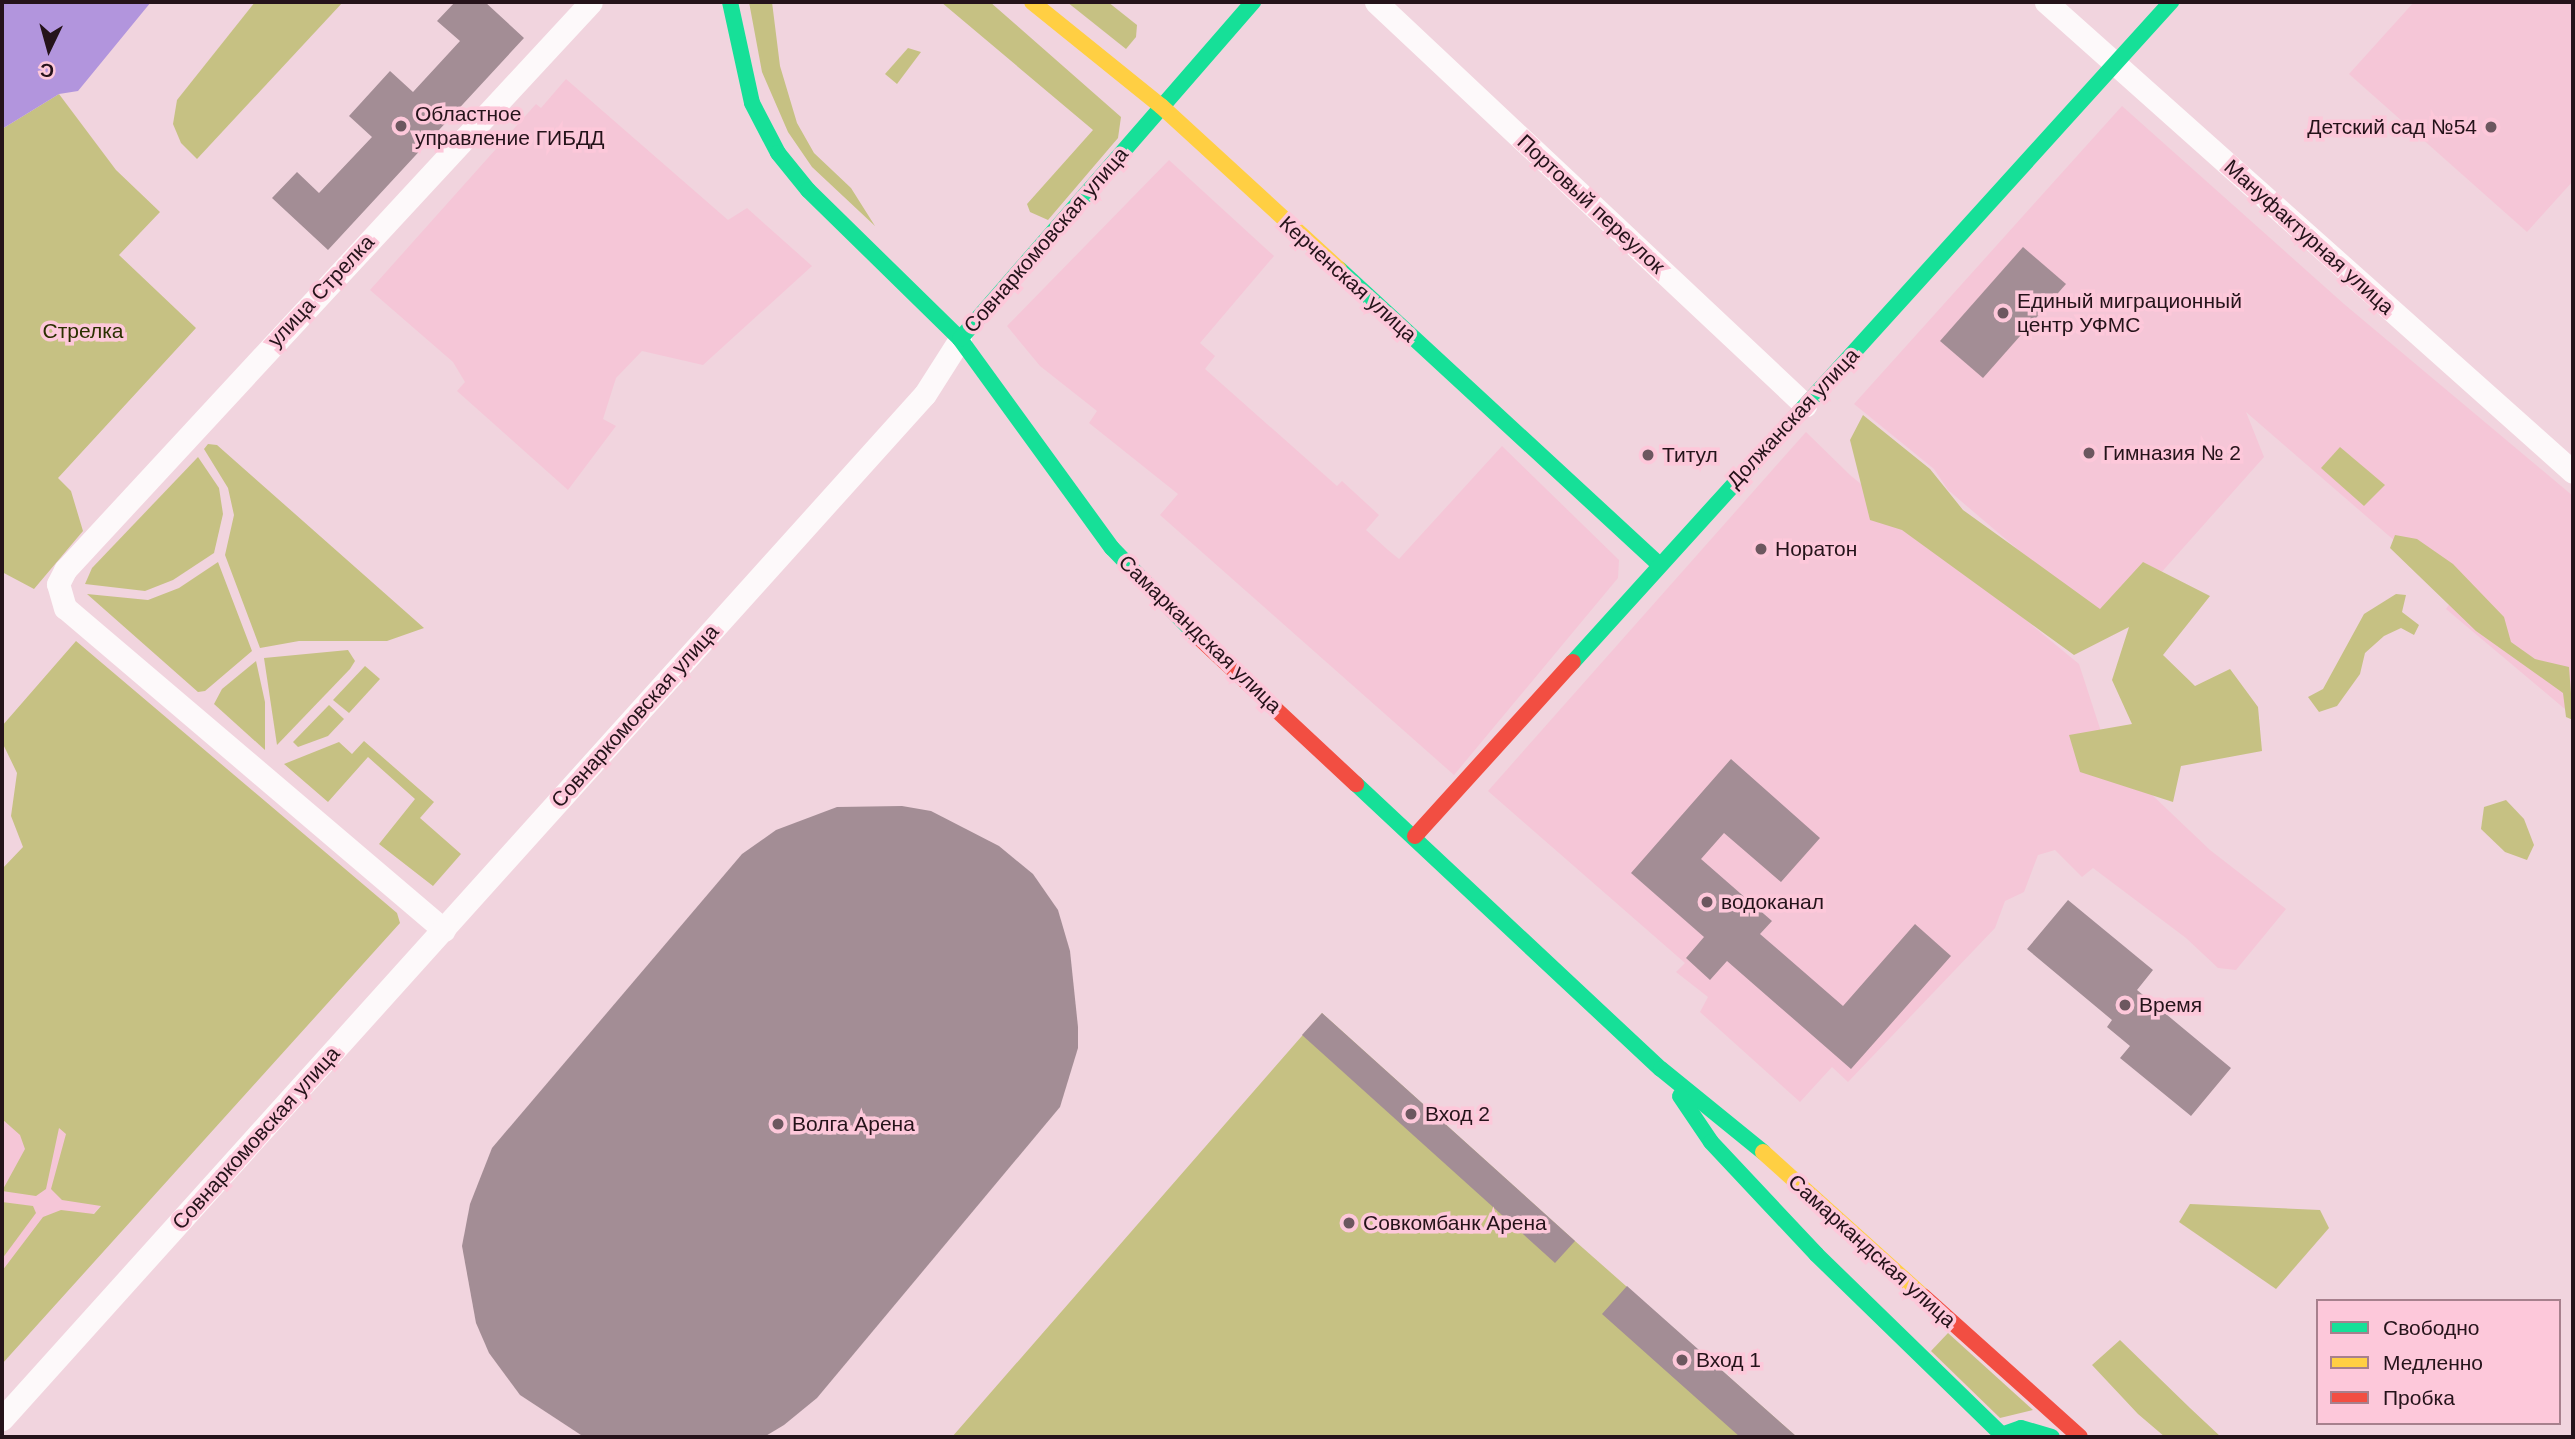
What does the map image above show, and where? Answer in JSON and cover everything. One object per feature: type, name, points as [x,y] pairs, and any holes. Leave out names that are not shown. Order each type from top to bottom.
[{"type":"main road","name":"Самаркандская улица","points":[[730,2],[752,103],[778,153],[808,190],[960,340],[1112,548],[1194,633],[1415,836],[1661,1069],[1735,1128],[2080,1437]]},
{"type":"main road","name":"Керченская улица","points":[[1032,2],[1161,106],[1658,563]]},
{"type":"main road","name":"Совнаркомовская улица","points":[[960,340],[1253,2]]},
{"type":"main road","name":"Должанская улица","points":[[1415,836],[1658,563],[2171,2]]},
{"type":"main road","name":"Самаркандская улица","points":[[1661,1069],[1721,1152],[2003,1436]]},
{"type":"main road","points":[[2003,1436],[2021,1428],[2052,1437]]},
{"type":"street","name":"улица Стрелка","points":[[444,930],[65,608],[58,584],[65,570],[591,2]]},
{"type":"street","name":"Портовый переулок","points":[[1376,2],[1805,405]]},
{"type":"street","name":"Мануфактурная улица","points":[[2046,2],[2573,472]]},
{"type":"street","name":"Совнаркомовская улица","points":[[2,1419],[926,394],[960,340]]},
{"type":"shaded area","points":[[2,2],[151,2],[78,91],[59,94],[2,129]]},
{"type":"shaded area","name":"Детский сад №54","points":[[2414,2],[2573,2],[2573,181],[2527,232],[2349,74]]},
{"type":"shaded area","points":[[566,79],[728,220],[747,208],[812,266],[703,365],[642,351],[616,378],[603,419],[616,426],[568,490],[457,391],[465,382],[453,362],[370,290],[536,104],[541,108]]},
{"type":"shaded area","points":[[2122,106],[2344,304],[2573,496],[2573,702],[2566,710],[2446,609],[2456,594],[2246,412],[2264,457],[2111,629],[1948,490],[1934,469],[1854,404]]},
{"type":"shaded area","points":[[1169,160],[1274,256],[1200,343],[1215,356],[1205,369],[1337,486],[1342,481],[1379,515],[1366,530],[1388,550],[1399,559],[1502,446],[1619,560],[1618,578],[1454,775],[1160,515],[1178,494],[1089,423],[1097,411],[1040,366],[1007,326]]},
{"type":"shaded area","name":"водоканал","points":[[1806,432],[1850,475],[2079,664],[2108,753],[2210,850],[2286,909],[2236,970],[2218,968],[2186,938],[2093,868],[2082,877],[2055,850],[2038,855],[2024,892],[2005,901],[1995,928],[1848,1082],[1832,1067],[1800,1102],[1700,1012],[1708,997],[1676,972],[1685,963],[1488,791]]},
{"type":"shaded area","points":[[2,1077],[121,1181],[2,1323]]},
{"type":"green space","points":[[255,2],[343,2],[197,159],[181,143],[173,124],[177,100]]},
{"type":"green space","points":[[749,2],[772,2],[780,66],[797,123],[814,153],[851,188],[875,226],[812,167],[788,132],[762,72]]},
{"type":"green space","points":[[941,2],[990,2],[1121,117],[1118,138],[1048,220],[1030,212],[1027,204],[1093,130]]},
{"type":"green space","points":[[1067,2],[1108,2],[1137,25],[1136,37],[1126,49]]},
{"type":"green space","points":[[908,48],[921,52],[897,84],[885,74]]},
{"type":"green space","name":"Стрелка","points":[[59,94],[116,170],[160,212],[119,255],[196,328],[58,478],[71,491],[83,531],[34,589],[2,572],[2,129]]},
{"type":"green space","points":[[1863,415],[1930,469],[1963,510],[2100,609],[2143,562],[2210,596],[2163,655],[2195,686],[2230,669],[2258,707],[2262,751],[2181,766],[2173,802],[2080,772],[2069,735],[2132,724],[2112,680],[2129,627],[2074,655],[1902,530],[1870,520],[1850,440]]},
{"type":"green space","points":[[208,444],[217,445],[424,628],[387,641],[299,641],[260,648],[225,555],[234,515],[228,488],[204,449]]},
{"type":"green space","points":[[2340,447],[2385,485],[2364,506],[2321,468]]},
{"type":"green space","points":[[198,457],[219,488],[223,514],[214,553],[173,580],[145,591],[85,584],[92,568]]},
{"type":"green space","points":[[2395,535],[2417,539],[2453,564],[2504,617],[2511,642],[2535,659],[2569,667],[2573,720],[2566,717],[2563,693],[2476,631],[2390,548]]},
{"type":"green space","points":[[218,562],[252,651],[205,691],[198,692],[87,594],[148,600],[179,588]]},
{"type":"green space","points":[[2396,594],[2406,595],[2402,612],[2419,625],[2414,635],[2401,628],[2384,636],[2365,653],[2360,674],[2337,706],[2319,712],[2308,697],[2323,689],[2364,614]]},
{"type":"green space","points":[[76,641],[397,913],[400,923],[2,1364],[2,1271],[43,1217],[61,1210],[94,1214],[101,1206],[62,1200],[51,1189],[66,1134],[59,1128],[46,1189],[36,1196],[2,1191],[25,1149],[20,1135],[2,1119],[2,869],[23,847],[11,816],[17,773],[2,742],[2,726]]},
{"type":"green space","points":[[348,650],[355,661],[350,669],[277,745],[264,658]]},
{"type":"green space","points":[[256,661],[265,702],[265,750],[214,704],[222,689]]},
{"type":"green space","points":[[365,666],[380,679],[349,713],[333,700]]},
{"type":"green space","points":[[329,705],[344,719],[328,736],[298,747],[293,742]]},
{"type":"green space","points":[[364,741],[434,802],[420,818],[461,854],[433,886],[379,844],[415,799],[368,757],[328,802],[284,764],[339,742],[352,754]]},
{"type":"green space","points":[[2506,800],[2524,819],[2534,845],[2527,860],[2505,852],[2481,829],[2484,807]]},
{"type":"green space","name":"Совкомбанк Арена","points":[[1322,1013],[1575,1241],[1797,1437],[952,1437]]},
{"type":"green space","points":[[2,1202],[33,1206],[36,1213],[2,1259]]},
{"type":"green space","points":[[2190,1204],[2320,1210],[2329,1228],[2276,1289],[2179,1222]]},
{"type":"green space","points":[[1948,1333],[2033,1410],[2000,1418],[1931,1351]]},
{"type":"green space","points":[[2120,1340],[2221,1437],[2165,1437],[2138,1414],[2092,1365]]},
{"type":"building","name":"Областное управление ГИБДД","points":[[455,2],[485,2],[524,38],[328,250],[272,198],[297,172],[319,193],[372,137],[349,116],[390,71],[413,92],[460,41],[437,21]]},
{"type":"building","name":"Единый миграционный центр УФМС","points":[[2023,247],[2066,284],[1983,378],[1940,341]]},
{"type":"building","name":"водоканал","points":[[1731,759],[1820,838],[1781,882],[1724,833],[1701,859],[1772,921],[1760,934],[1843,1006],[1915,924],[1951,956],[1851,1069],[1727,961],[1710,980],[1686,958],[1704,937],[1631,873]]},
{"type":"building","name":"Волга Арена","points":[[902,806],[931,811],[999,846],[1033,874],[1058,910],[1070,951],[1078,1027],[1078,1048],[1060,1107],[817,1398],[784,1425],[764,1437],[584,1437],[520,1395],[489,1353],[476,1323],[462,1246],[470,1204],[492,1148],[742,854],[776,830],[837,807]]},
{"type":"building","name":"Время","points":[[2068,900],[2153,970],[2137,990],[2231,1068],[2191,1116],[2120,1058],[2130,1046],[2107,1027],[2112,1020],[2027,949]]},
{"type":"building","name":"Вход 2","points":[[1322,1013],[1575,1241],[1555,1263],[1302,1035]]},
{"type":"building","name":"Вход 1","points":[[1627,1286],[1797,1437],[1740,1437],[1602,1314]]},
{"type":"traffic: fast","points":[[730,2],[752,103],[778,153],[808,190],[960,339],[1112,548],[1196,635]]},
{"type":"traffic: fast","points":[[960,339],[1253,2]]},
{"type":"traffic: fast","points":[[1573,662],[2171,2]]},
{"type":"traffic: fast","points":[[1339,269],[1658,563]]},
{"type":"traffic: fast","points":[[1356,784],[1661,1069],[1763,1152]]},
{"type":"traffic: fast","points":[[1680,1096],[1711,1142],[1816,1254],[2004,1437]]},
{"type":"traffic: fast","points":[[2001,1435],[2021,1428],[2052,1437]]},
{"type":"traffic: slow","points":[[1032,2],[1161,106],[1339,269]]},
{"type":"traffic: slow","points":[[1763,1152],[1923,1296]]},
{"type":"traffic: jam","points":[[1196,635],[1356,784]]},
{"type":"traffic: jam","points":[[1415,836],[1573,662]]},
{"type":"traffic: jam","points":[[1923,1296],[2080,1437]]},
{"type":"place","name":"Областное управление ГИБДД","points":[[401,126]]},
{"type":"place","name":"Детский сад №54","points":[[2491,127]]},
{"type":"place","name":"Единый миграционный центр УФМС","points":[[2003,313]]},
{"type":"place","name":"Гимназия № 2","points":[[2089,453]]},
{"type":"place","name":"Титул","points":[[1648,455]]},
{"type":"place","name":"Норатон","points":[[1761,549]]},
{"type":"place","name":"водоканал","points":[[1707,902]]},
{"type":"place","name":"Время","points":[[2125,1005]]},
{"type":"place","name":"Вход 2","points":[[1411,1114]]},
{"type":"place","name":"Волга Арена","points":[[778,1124]]},
{"type":"place","name":"Совкомбанк Арена","points":[[1349,1223]]},
{"type":"place","name":"Вход 1","points":[[1682,1360]]}]
